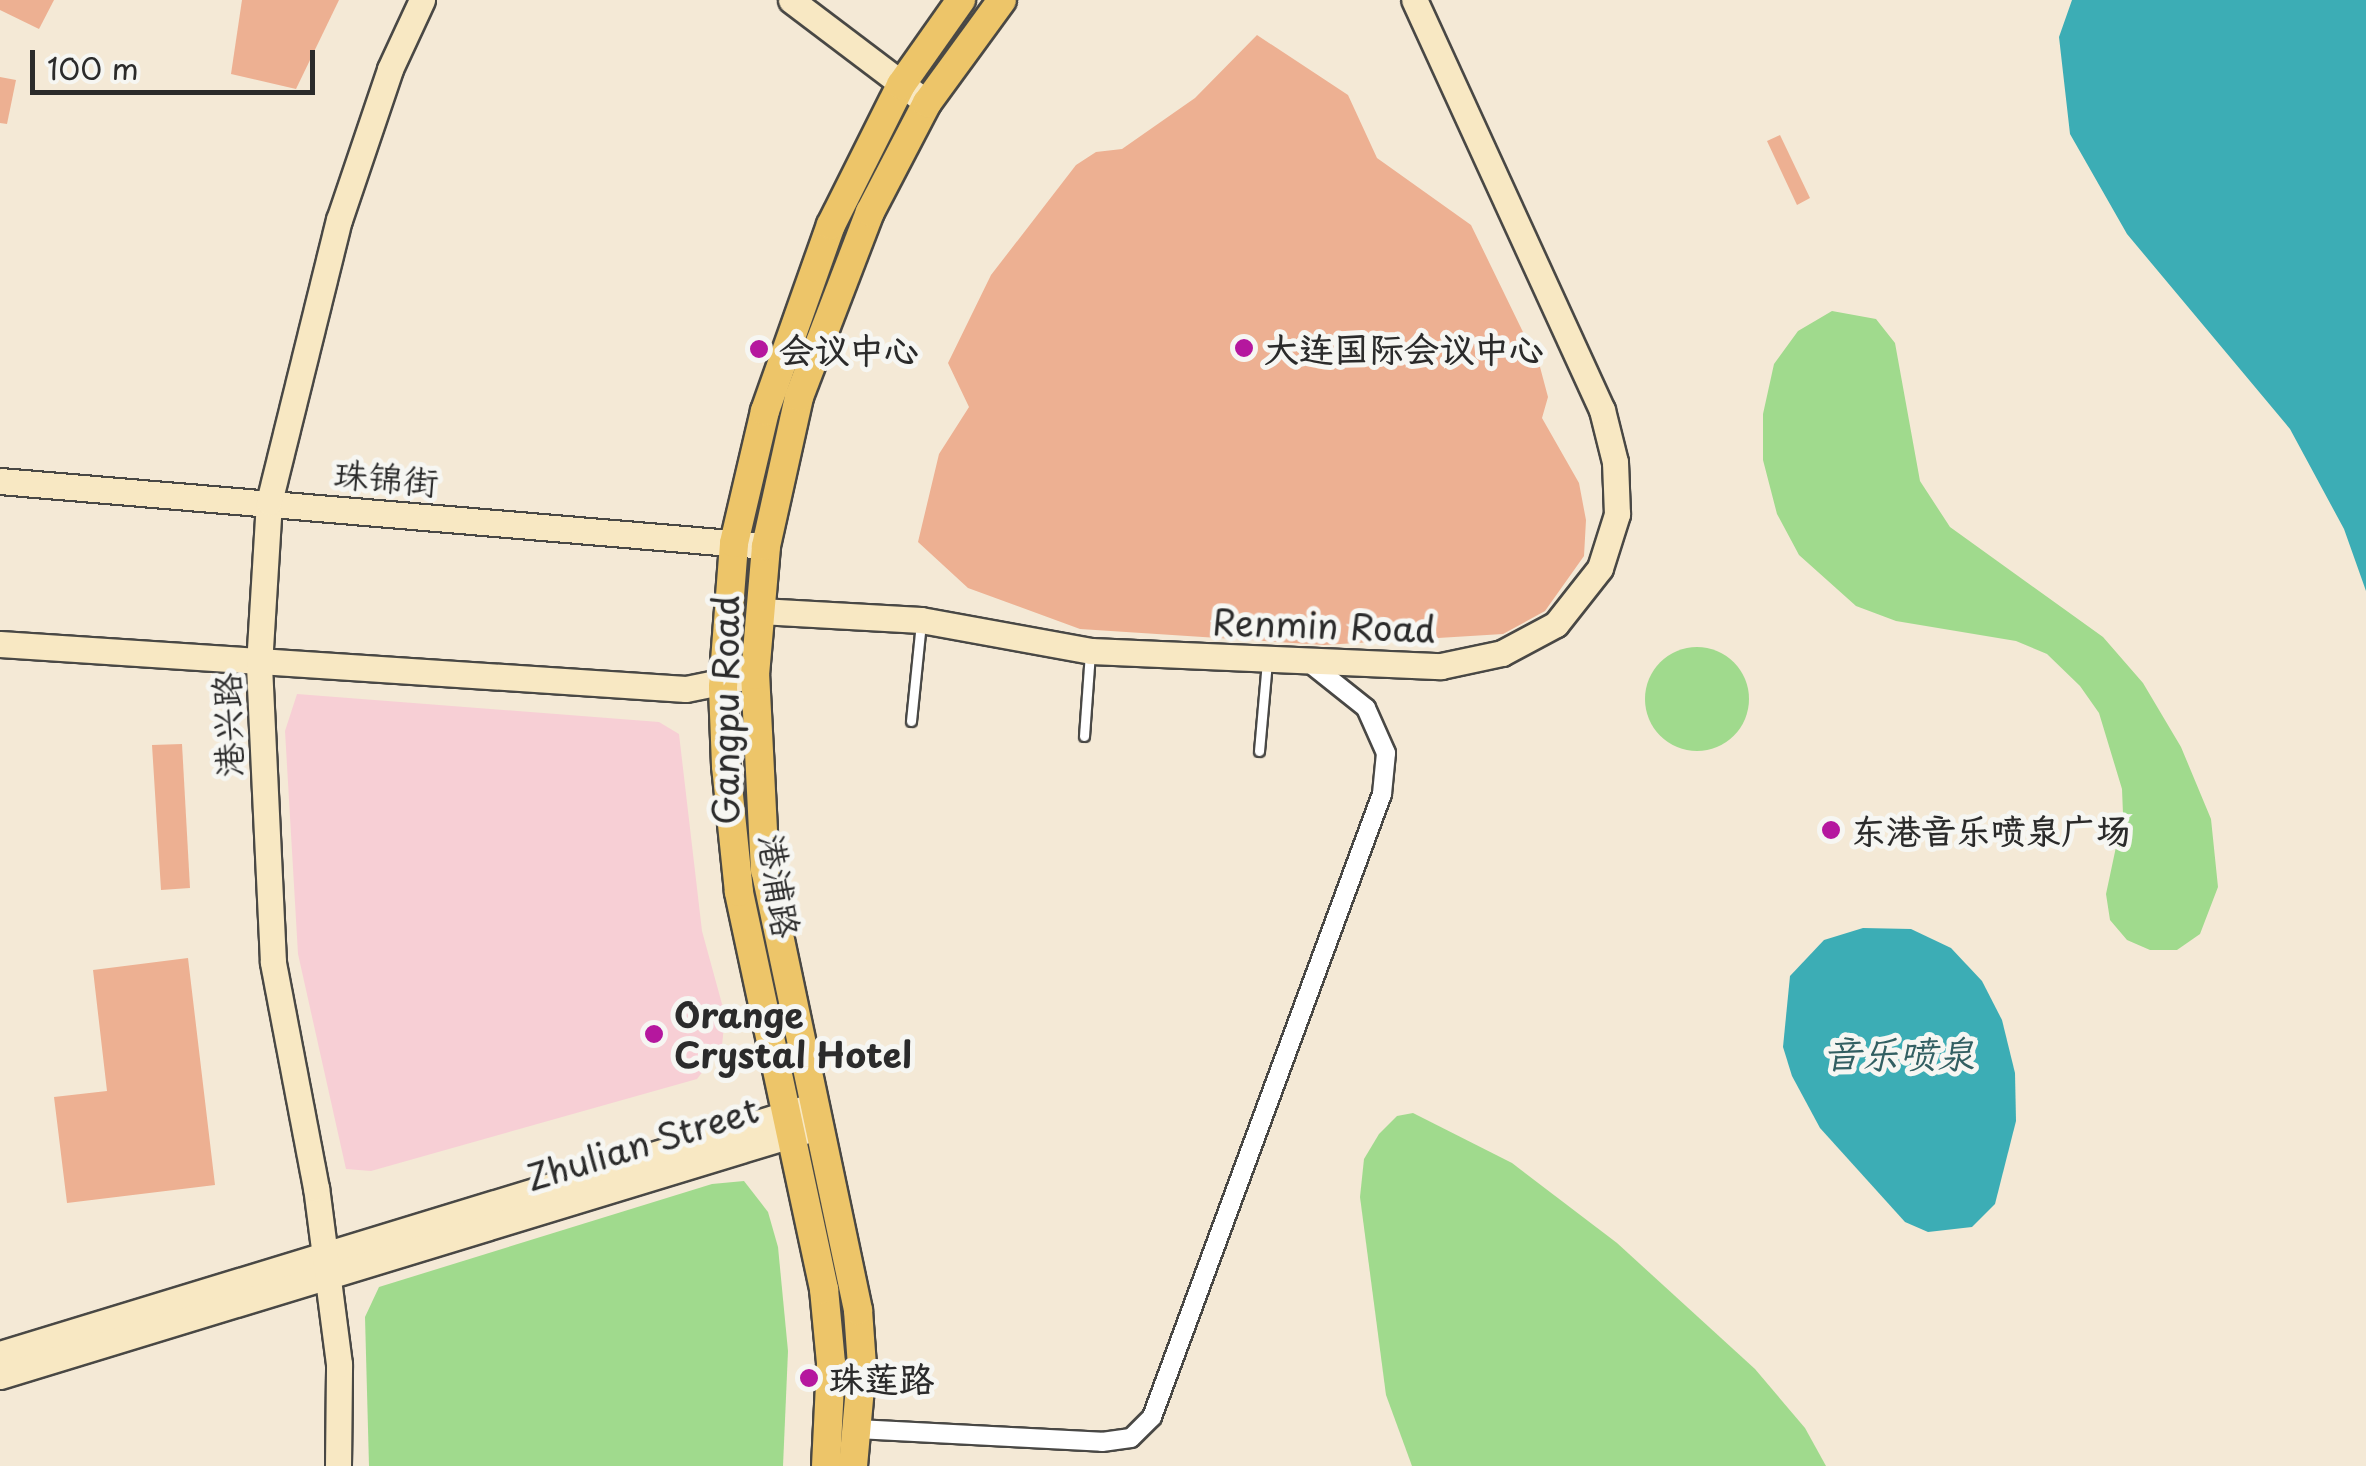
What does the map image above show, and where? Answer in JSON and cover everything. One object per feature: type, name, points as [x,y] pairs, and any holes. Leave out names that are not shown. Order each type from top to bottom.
[{"type":"main road","name":"港兴路","points":[[338,1466],[339,1364],[326,1266],[273,962],[259,666],[269,502],[339,220],[390,69],[422,0]]},
{"type":"main road","points":[[791,0],[926,104]]},
{"type":"main road","name":"港浦路","points":[[826,1466],[831,1415],[824,1290],[739,892],[723,686],[734,543],[765,411],[805,290],[901,85],[961,0]]},
{"type":"main road","name":"Gangpu Road","points":[[853,1466],[858,1310],[765,870],[755,676],[766,546],[799,398],[832,300],[926,104],[1002,0]]},
{"type":"main road","name":"Renmin Road","points":[[760,611],[921,620],[1091,651],[1441,666],[1502,653],[1556,624],[1600,568],[1617,514],[1615,462],[1602,410],[1414,0]]},
{"type":"main road","name":"珠锦街","points":[[0,481],[766,546]]},
{"type":"main road","points":[[0,644],[259,666],[723,686],[755,676]]},
{"type":"main road","name":"Zhulian Street","points":[[0,1376],[326,1266],[789,1124],[809,1107],[818,1116]]},
{"type":"main road","name":"Zhulian Street","points":[[0,1354],[326,1266]]},
{"type":"street","points":[[857,1429],[1102,1442],[1131,1438],[1152,1418],[1382,794],[1386,753],[1366,708],[1306,661]]},
{"type":"lane","points":[[911,721],[921,620]]},
{"type":"lane","points":[[1084,736],[1091,651]]},
{"type":"lane","points":[[1258,751],[1267,659]]},
{"type":"shaded area","points":[[297,694],[659,722],[679,734],[702,931],[725,1015],[722,1046],[697,1079],[371,1171],[346,1169],[298,954],[285,731]]},
{"type":"green space","points":[[1832,311],[1876,319],[1895,343],[1920,481],[1950,527],[2103,637],[2143,683],[2181,747],[2211,819],[2218,887],[2200,934],[2177,950],[2150,950],[2127,940],[2110,920],[2106,894],[2123,814],[2122,789],[2099,713],[2080,686],[2047,654],[2016,641],[1896,621],[1856,606],[1799,555],[1777,514],[1763,460],[1763,414],[1774,364],[1798,331]]},
{"type":"green space","points":[[1697,647],[1717,651],[1734,662],[1745,679],[1749,699],[1745,719],[1734,736],[1717,747],[1697,751],[1677,747],[1660,736],[1649,719],[1645,699],[1649,679],[1660,662],[1677,651]]},
{"type":"green space","points":[[1413,1113],[1512,1163],[1617,1243],[1755,1369],[1805,1428],[1826,1466],[1412,1466],[1386,1395],[1360,1197],[1364,1159],[1379,1134],[1397,1116]]},
{"type":"green space","points":[[744,1181],[768,1212],[778,1247],[788,1351],[783,1466],[369,1466],[365,1317],[379,1287],[712,1184]]},
{"type":"water","points":[[2072,0],[2366,0],[2366,591],[2344,529],[2290,429],[2127,234],[2070,134],[2059,37]]},
{"type":"water","name":"音乐喷泉","points":[[1863,928],[1911,929],[1951,948],[1982,981],[2002,1020],[2015,1073],[2016,1121],[1995,1204],[1972,1227],[1928,1232],[1905,1222],[1820,1128],[1792,1076],[1783,1047],[1790,976],[1824,940]]},
{"type":"building","points":[[0,0],[54,0],[39,29],[0,10]]},
{"type":"building","points":[[242,0],[339,0],[296,89],[231,74]]},
{"type":"building","name":"大连国际会议中心","points":[[1257,35],[1348,95],[1377,158],[1471,225],[1540,367],[1548,397],[1542,418],[1579,483],[1586,520],[1584,556],[1545,611],[1503,634],[1324,645],[1080,629],[968,588],[918,542],[939,454],[969,407],[948,363],[991,275],[1076,165],[1096,152],[1122,149],[1195,98]]},
{"type":"building","points":[[0,77],[16,80],[7,124],[0,123]]},
{"type":"building","points":[[1780,135],[1810,198],[1797,205],[1767,141]]},
{"type":"building","points":[[182,744],[190,888],[161,890],[152,745]]},
{"type":"building","points":[[188,958],[215,1185],[67,1203],[54,1097],[107,1091],[93,970]]},
{"type":"place","name":"大连国际会议中心","points":[[1244,348]]},
{"type":"place","name":"会议中心","points":[[759,349]]},
{"type":"place","name":"东港音乐喷泉广场","points":[[1831,830]]},
{"type":"place","name":"Orange Crystal Hotel","points":[[654,1034]]},
{"type":"place","name":"珠莲路","points":[[809,1378]]}]
